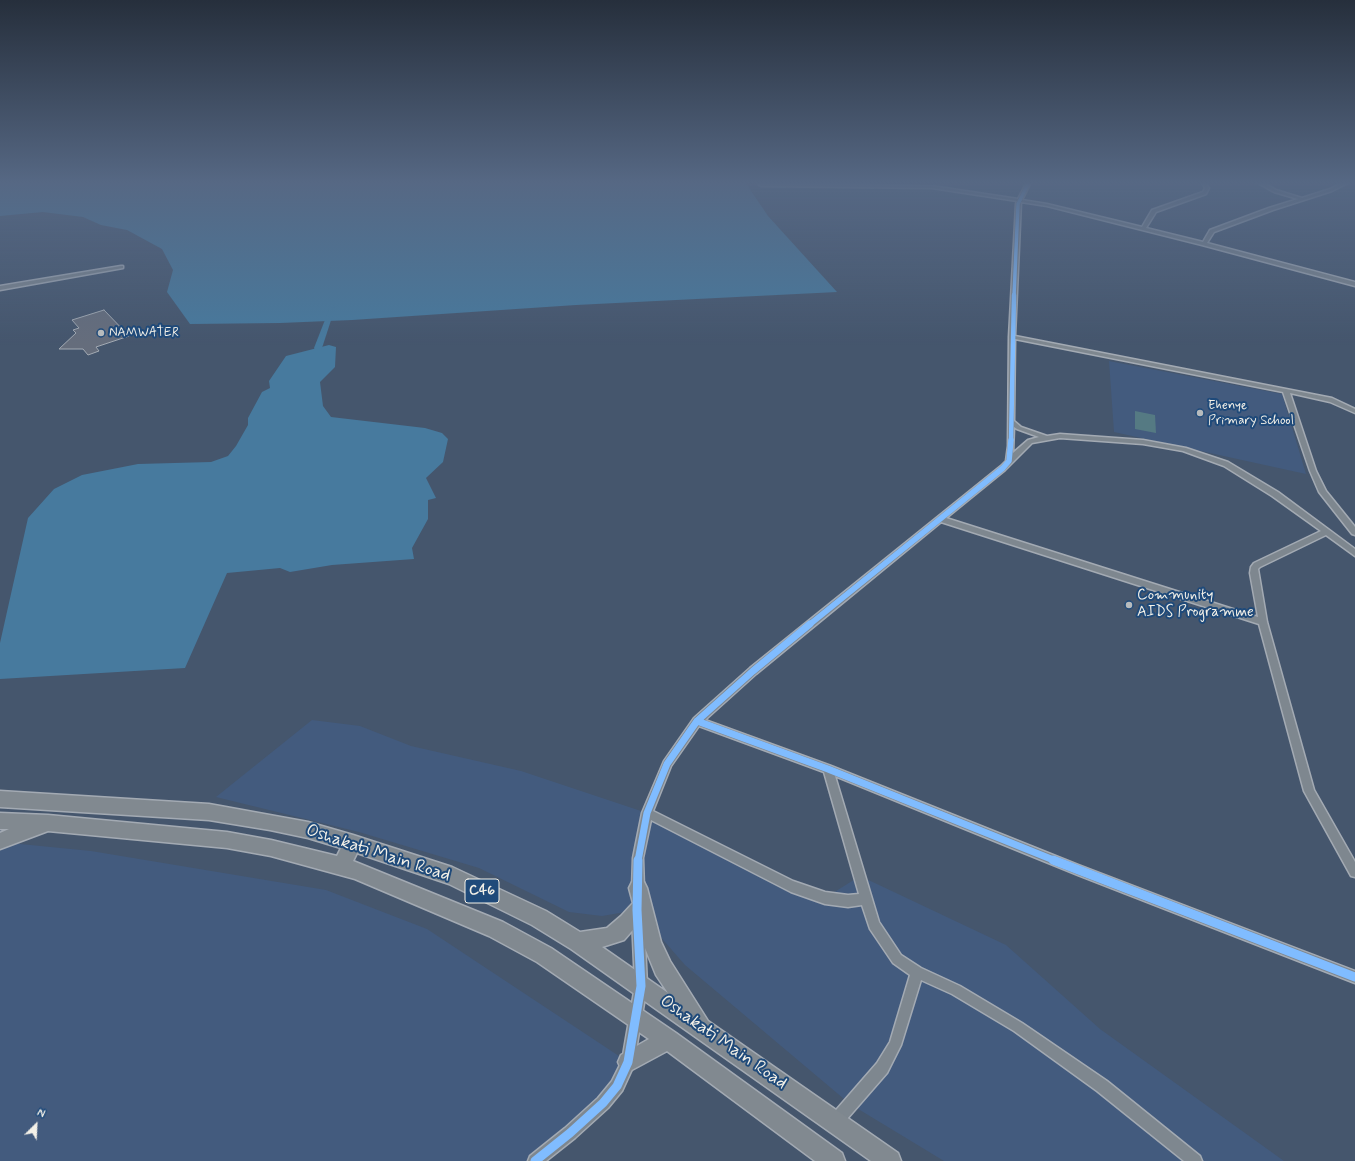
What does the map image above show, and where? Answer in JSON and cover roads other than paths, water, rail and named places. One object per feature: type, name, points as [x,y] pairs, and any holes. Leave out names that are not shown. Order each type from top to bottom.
[{"type":"main road","name":"Oshakati Main Road","points":[[2,801],[209,812],[270,822],[308,830],[353,843],[452,876],[539,918],[578,942],[890,1161]]},
{"type":"main road","name":"Oshakati Main Road","points":[[0,821],[48,823],[227,840],[271,848],[356,870],[496,929],[544,955],[669,1040],[834,1161]]},
{"type":"main road","points":[[0,841],[48,823]]},
{"type":"main road","points":[[341,866],[353,843]]},
{"type":"main road","points":[[638,888],[652,943],[663,968],[701,1027]]},
{"type":"main road","points":[[578,942],[608,937],[617,933],[628,923],[637,910]]},
{"type":"main road","points":[[628,1062],[654,1046],[669,1040]]},
{"type":"street","points":[[1009,461],[1012,337],[1017,236]]},
{"type":"street","points":[[1172,236],[1355,284]]},
{"type":"street","points":[[1204,244],[1209,236]]},
{"type":"street","points":[[0,288],[121,267]]},
{"type":"street","points":[[1012,337],[1332,400],[1355,411]]},
{"type":"street","points":[[1286,392],[1313,471],[1323,492],[1355,532]]},
{"type":"street","points":[[1011,422],[1019,428],[1047,438]]},
{"type":"street","points":[[535,1161],[570,1133],[603,1103],[617,1086],[628,1062],[641,986],[637,910],[638,858],[647,813],[667,764],[697,721],[759,666],[940,519],[1009,461],[1030,441],[1060,436],[1143,442],[1184,450],[1226,464],[1275,494],[1355,553]]},
{"type":"street","points":[[940,519],[1263,622]]},
{"type":"street","points":[[1326,532],[1257,566],[1254,569],[1254,573],[1263,622],[1309,791],[1355,872]]},
{"type":"street","points":[[697,721],[828,769],[1078,870],[1355,977]]},
{"type":"street","points":[[828,769],[874,924],[897,959],[917,972],[956,990],[1018,1027],[1102,1086],[1195,1161]]},
{"type":"street","points":[[647,813],[791,886],[825,898],[848,901],[866,899]]},
{"type":"street","points":[[835,1122],[882,1068],[895,1045],[917,972]]},
{"type":"waterway","points":[[318,348],[332,308]]},
{"type":"place","name":"NAMWATER","points":[[101,333]]},
{"type":"place","name":"Ehenye Primary School","points":[[1200,413]]},
{"type":"place","name":"Community AIDS Programme","points":[[1129,605]]}]
